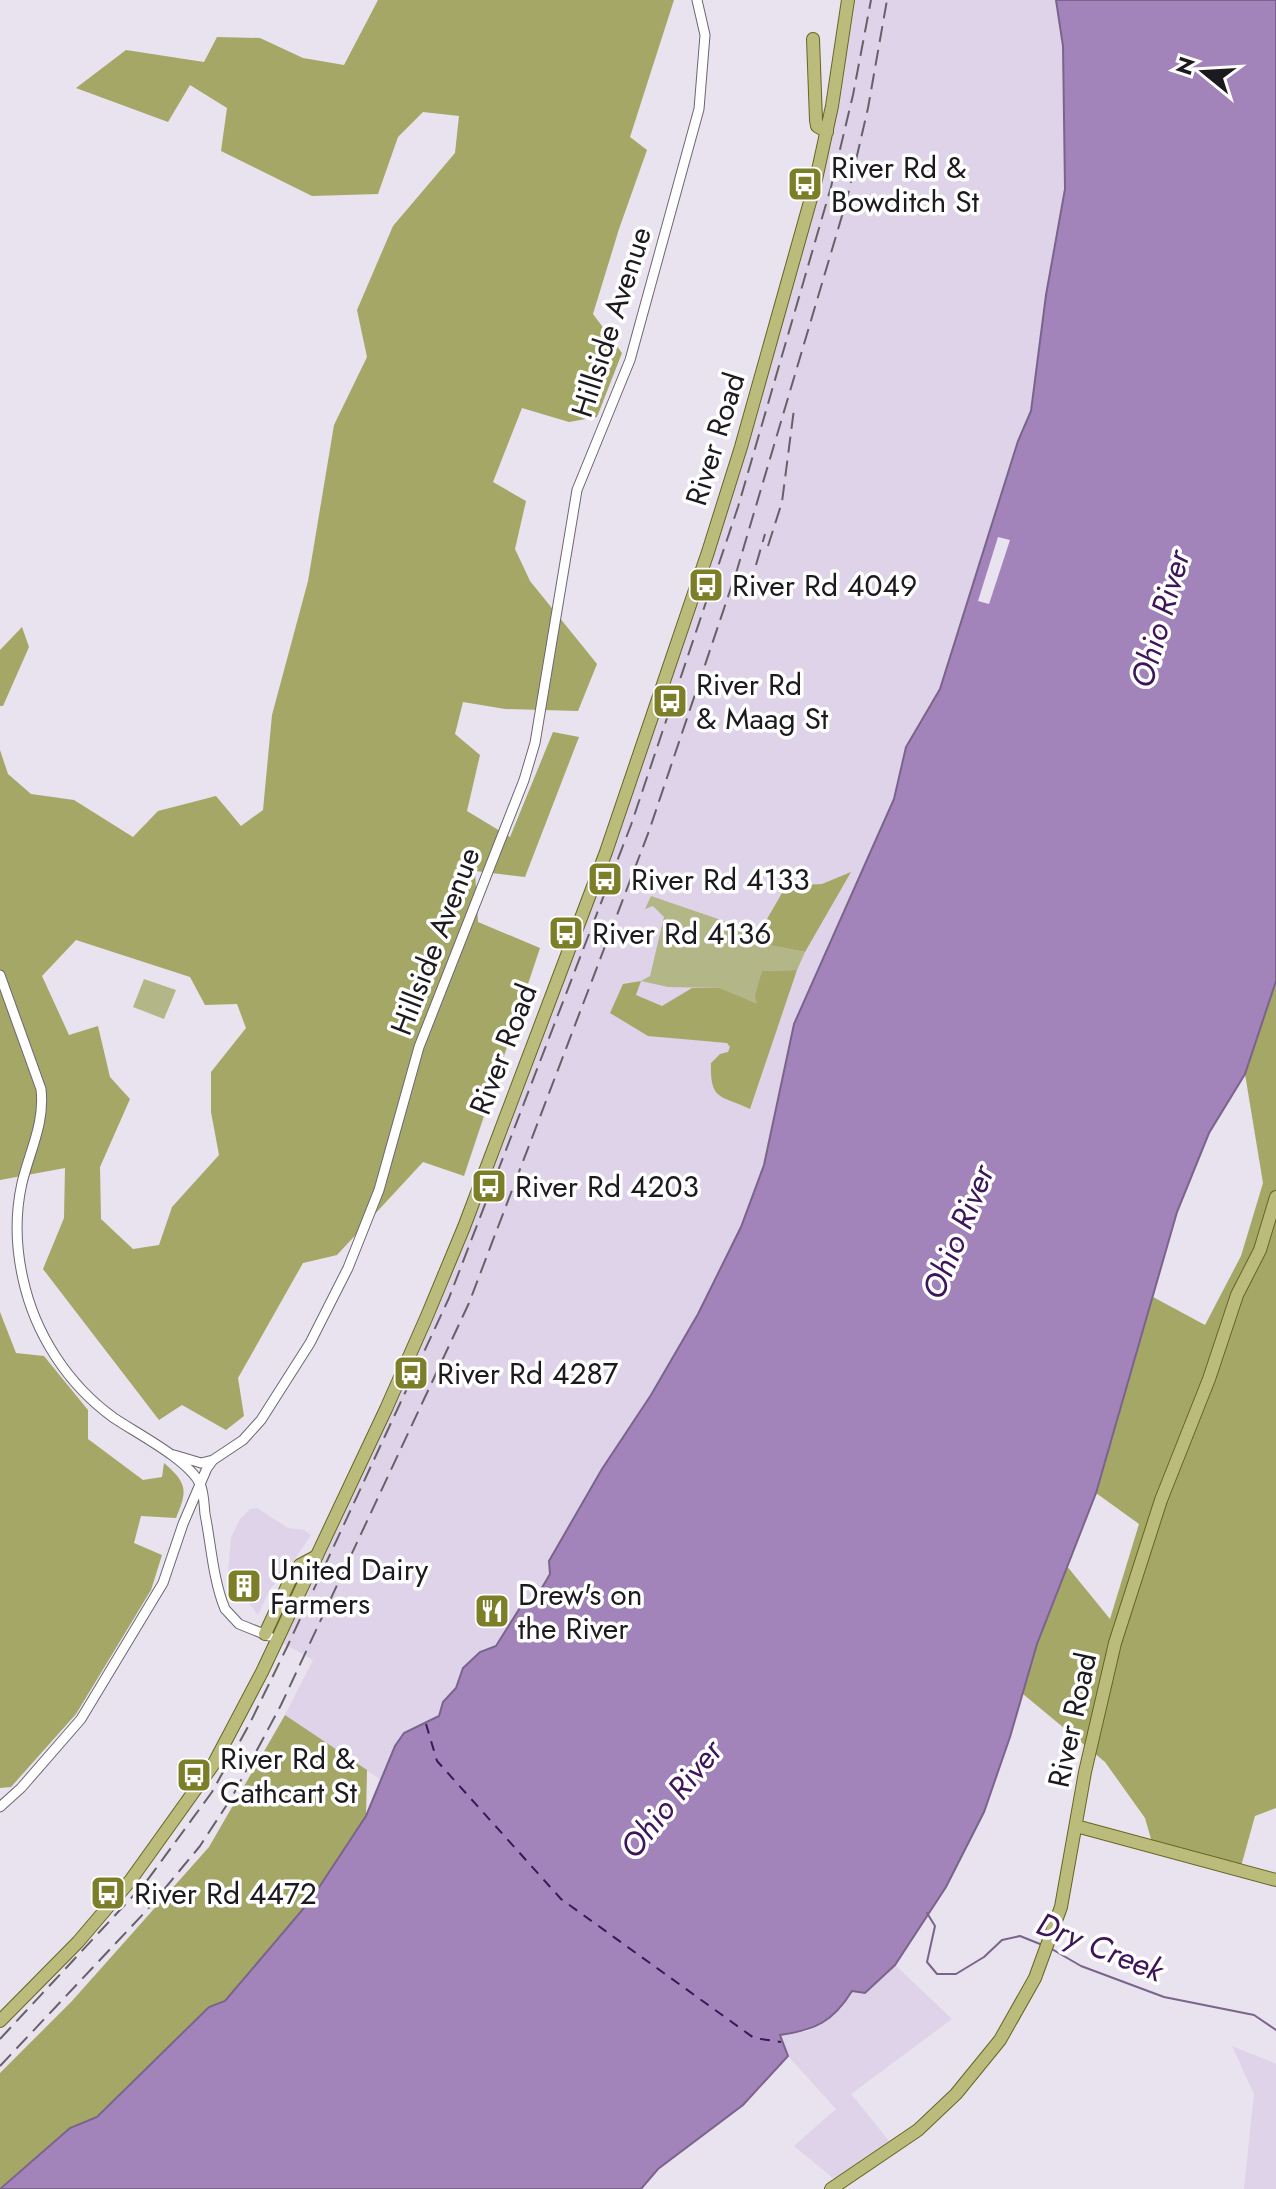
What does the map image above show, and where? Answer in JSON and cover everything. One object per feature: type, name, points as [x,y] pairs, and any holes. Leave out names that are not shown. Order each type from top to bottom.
[{"type":"main road","name":"River Road","points":[[270,1636],[291,1578],[300,1565],[317,1556],[386,1409],[459,1240],[606,852],[741,447],[815,184],[827,132],[848,0]]},
{"type":"main road","points":[[813,39],[816,120],[817,126],[827,132]]},
{"type":"main road","name":"River Road","points":[[831,2189],[918,2130],[956,2094],[1000,2040],[1026,1998],[1061,1907],[1085,1772],[1115,1643],[1161,1500],[1209,1379],[1237,1295],[1260,1250],[1276,1197]]},
{"type":"main road","points":[[0,2021],[78,1942],[156,1848],[231,1734],[270,1636]]},
{"type":"main road","points":[[1076,1826],[1276,1880]]},
{"type":"street","name":"Hillside Avenue","points":[[0,1807],[21,1788],[81,1719],[163,1583],[188,1512],[213,1460],[243,1440],[261,1420],[310,1343],[348,1268],[379,1190],[419,1047],[524,780],[535,743],[577,490],[630,360],[699,109],[705,44],[697,0]]},
{"type":"street","points":[[0,975],[41,1089],[43,1104],[41,1122],[22,1181],[18,1217],[20,1263],[31,1307],[50,1348],[83,1391],[114,1418],[190,1462],[213,1460]]},
{"type":"street","points":[[170,1453],[200,1483],[225,1609],[239,1624],[270,1636]]},
{"type":"street","points":[[188,1512],[205,1513]]},
{"type":"shaded area","points":[[848,0],[1056,0],[1063,46],[1065,189],[1046,295],[1031,411],[1018,441],[940,689],[906,747],[894,799],[741,1227],[698,1314],[549,1561],[551,1574],[533,1603],[523,1603],[496,1646],[480,1652],[463,1668],[456,1688],[443,1702],[439,1716],[404,1733],[381,1780],[285,1715],[313,1660],[276,1639],[427,1316],[662,692],[815,184]]},
{"type":"shaded area","points":[[257,1508],[288,1528],[304,1530],[311,1535],[284,1575],[270,1589],[258,1615],[228,1574],[231,1538],[240,1519],[250,1509]]},
{"type":"shaded area","points":[[895,1965],[952,2019],[851,2094],[894,2147],[839,2183],[794,2146],[836,2109],[788,2056],[780,2035],[809,2031],[841,2009],[852,1991],[865,1992]]},
{"type":"shaded area","points":[[1232,2046],[1276,2064],[1276,2189],[1244,2189],[1254,2094]]},
{"type":"green space","points":[[378,0],[674,0],[630,137],[647,150],[593,314],[622,353],[597,417],[569,422],[522,408],[493,482],[526,501],[515,549],[530,581],[597,664],[578,711],[505,709],[463,702],[455,734],[480,755],[467,811],[510,837],[553,732],[579,737],[525,877],[475,871],[478,922],[540,948],[464,1176],[423,1162],[337,1255],[303,1263],[238,1378],[244,1416],[226,1430],[182,1405],[159,1420],[43,1269],[64,1218],[65,1168],[0,1180],[0,750],[8,774],[31,794],[74,800],[133,837],[158,811],[216,796],[241,826],[263,810],[272,715],[308,581],[334,425],[367,357],[357,310],[393,226],[455,153],[459,116],[423,112],[398,137],[378,194],[312,196],[221,151],[227,108],[190,85],[168,122],[76,88],[126,50],[204,62],[217,37],[260,38],[303,58],[344,65]],"holes":[[[76,940],[190,977],[205,1005],[237,1004],[246,1028],[211,1072],[211,1112],[219,1155],[172,1207],[159,1245],[133,1249],[101,1219],[100,1167],[130,1099],[110,1077],[98,1026],[69,1035],[42,976]]]},
{"type":"green space","points":[[22,627],[29,647],[3,706],[0,706],[0,650]]},
{"type":"green space","points":[[851,872],[805,952],[769,945],[759,933],[786,886],[822,884]]},
{"type":"green space","points":[[651,896],[759,933],[769,945],[805,952],[797,970],[762,971],[757,1005],[720,988],[668,987],[641,981],[650,976],[664,917],[653,906],[645,909]]},
{"type":"green space","points":[[797,970],[750,1109],[718,1095],[712,1084],[711,1063],[720,1054],[728,1052],[730,1047],[727,1043],[648,1036],[610,1013],[623,984],[641,981],[636,995],[662,1006],[692,988],[720,988],[757,1004],[755,996],[762,971]]},
{"type":"green space","points":[[144,979],[176,990],[164,1019],[133,1007]]},
{"type":"green space","points":[[1276,981],[1276,1808],[1255,1816],[1240,1870],[1153,1846],[1145,1818],[1105,1762],[1023,1694],[1037,1644],[1066,1565],[1110,1619],[1139,1524],[1096,1493],[1153,1297],[1205,1325],[1241,1256],[1263,1183],[1245,1074]]},
{"type":"green space","points":[[0,1312],[16,1353],[44,1356],[88,1410],[88,1439],[143,1480],[162,1477],[164,1463],[181,1482],[184,1494],[176,1518],[141,1516],[134,1543],[162,1555],[151,1590],[76,1714],[11,1787],[0,1788]]},
{"type":"green space","points":[[285,1715],[367,1770],[366,1816],[310,1901],[225,2001],[209,2007],[97,2117],[70,2128],[0,2188],[0,2073],[72,2001],[209,1847]]},
{"type":"water","name":"Ohio River","points":[[1056,0],[1276,0],[1276,981],[1245,1074],[1209,1133],[1177,1212],[1096,1493],[1037,1644],[984,1812],[946,1887],[895,1965],[865,1993],[852,1991],[838,2010],[822,2023],[780,2035],[788,2056],[743,2105],[658,2169],[641,2189],[0,2189],[70,2128],[97,2117],[209,2007],[225,2001],[310,1901],[366,1816],[395,1746],[404,1733],[439,1716],[443,1702],[456,1688],[463,1668],[480,1652],[496,1646],[523,1603],[533,1603],[550,1574],[549,1561],[698,1314],[741,1227],[764,1165],[794,1024],[894,799],[906,747],[940,689],[1018,441],[1031,411],[1046,295],[1065,189],[1063,46]]},
{"type":"pier","points":[[998,537],[1010,540],[989,604],[978,601]]},
{"type":"waterway","name":"Dry Creek","points":[[927,1913],[935,1926],[927,1962],[937,1974],[956,1974],[984,1957],[1002,1940],[1020,1936],[1040,1944]]},
{"type":"waterway","name":"Dry Creek","points":[[1050,1948],[1081,1966],[1164,1997],[1254,2015],[1276,2030]]},
{"type":"ferry route","points":[[426,1724],[437,1761],[561,1899],[754,2038],[781,2042]]},
{"type":"railway","points":[[0,2039],[146,1882],[212,1792],[288,1645],[449,1298],[631,825],[738,507],[831,187],[871,0]]},
{"type":"railway","points":[[0,2066],[147,1910],[200,1846],[232,1797],[281,1705],[469,1303],[649,831],[737,570],[847,199],[868,108],[887,0]]},
{"type":"railway","points":[[768,546],[782,502],[794,409]]},
{"type":"railway","points":[[756,565],[765,534]]},
{"type":"place","name":"River Rd & Bowditch St","points":[[805,184]]},
{"type":"place","name":"River Rd 4049","points":[[706,585]]},
{"type":"place","name":"River Rd & Maag St","points":[[670,701]]},
{"type":"place","name":"River Rd 4133","points":[[605,879]]},
{"type":"place","name":"River Rd 4136","points":[[566,933]]},
{"type":"place","name":"River Rd 4203","points":[[489,1186]]},
{"type":"place","name":"River Rd 4287","points":[[411,1373]]},
{"type":"place","name":"United Dairy Farmers","points":[[244,1586]]},
{"type":"place","name":"Drew's on the River","points":[[492,1611]]},
{"type":"place","name":"River Rd & Cathcart St","points":[[194,1775]]},
{"type":"place","name":"River Rd 4472","points":[[108,1893]]}]
